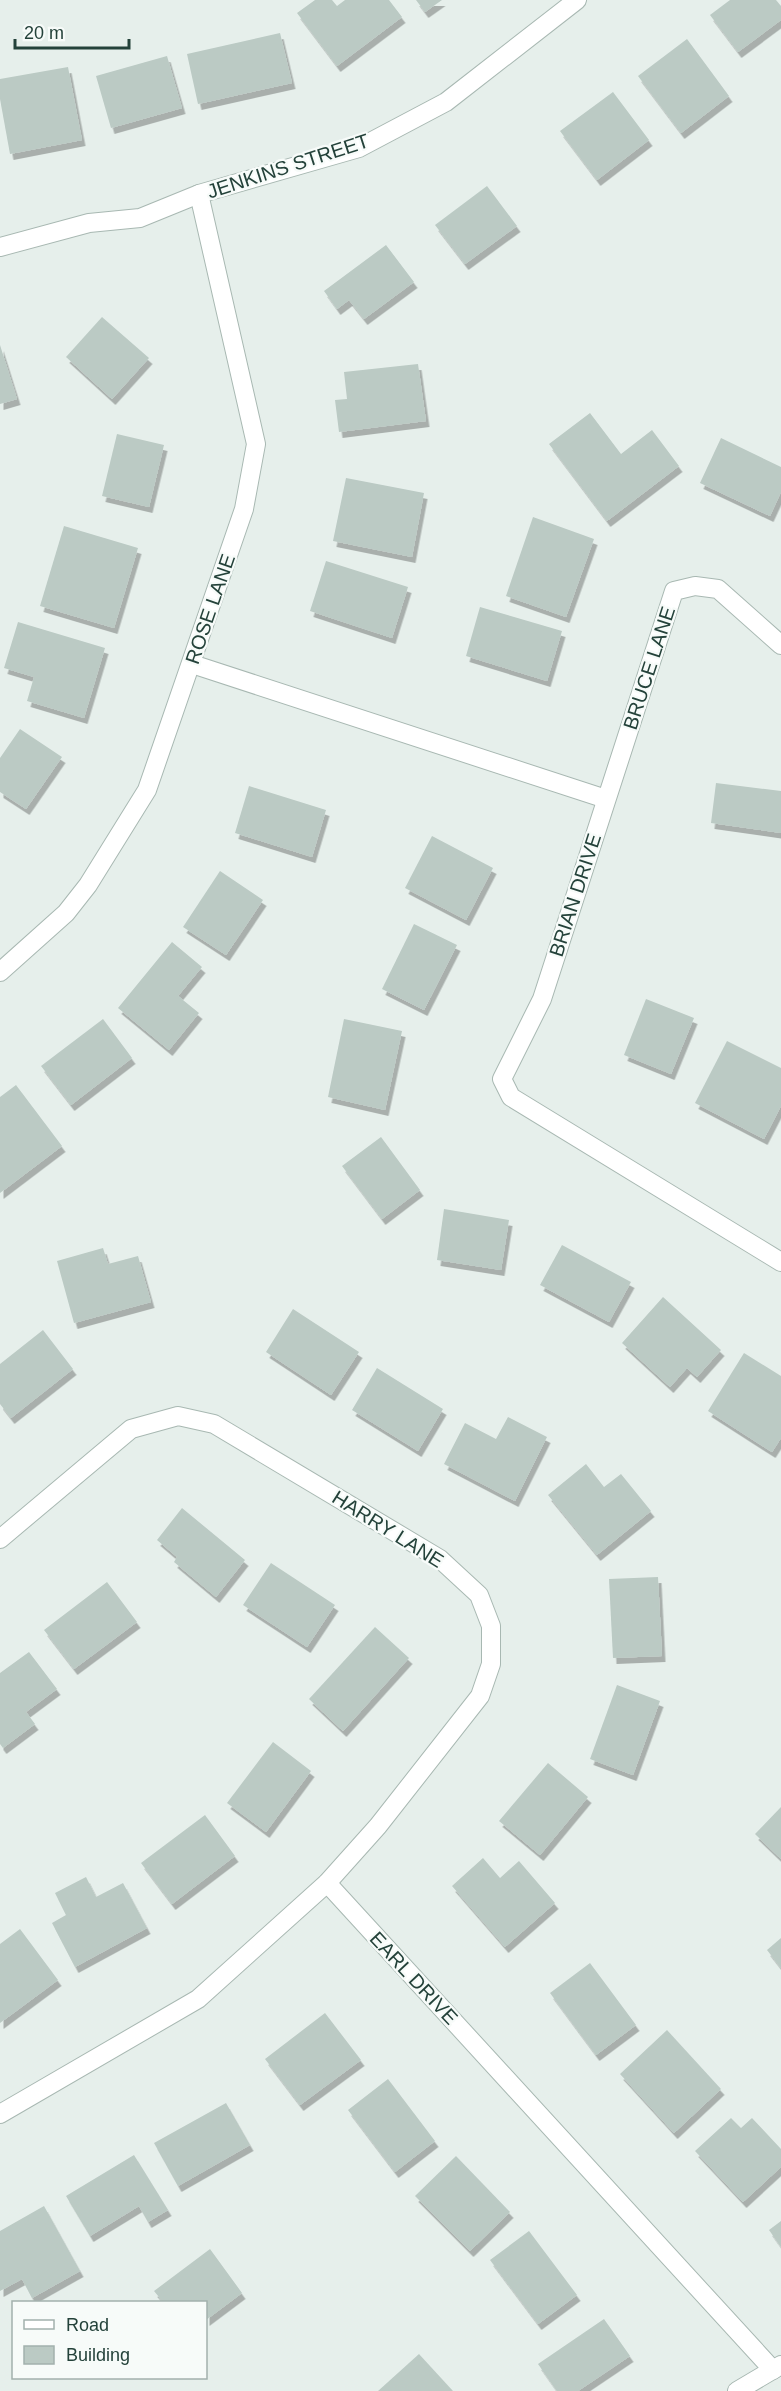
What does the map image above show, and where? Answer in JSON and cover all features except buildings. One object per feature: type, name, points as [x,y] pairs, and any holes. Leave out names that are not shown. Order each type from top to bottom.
[{"type":"street","name":"JENKINS STREET","points":[[0,247],[89,223],[140,218],[199,194],[359,148],[446,102],[577,0]]},
{"type":"street","name":"ROSE LANE","points":[[0,972],[66,913],[88,885],[147,790],[244,509],[256,444],[199,194]]},
{"type":"street","name":"BRUCE LANE","points":[[606,799],[674,591],[695,586],[718,589],[781,645]]},
{"type":"street","points":[[192,664],[606,799]]},
{"type":"street","name":"BRIAN DRIVE","points":[[606,799],[542,999],[502,1079],[511,1097],[781,1262]]},
{"type":"street","name":"HARRY LANE","points":[[0,1539],[131,1428],[178,1416],[214,1424],[389,1528],[440,1559],[479,1595],[491,1626],[491,1664],[480,1696],[378,1826],[327,1883]]},
{"type":"street","points":[[0,2114],[198,1999],[327,1883]]},
{"type":"street","name":"EARL DRIVE","points":[[327,1883],[777,2368]]},
{"type":"street","points":[[737,2391],[777,2368]]}]
